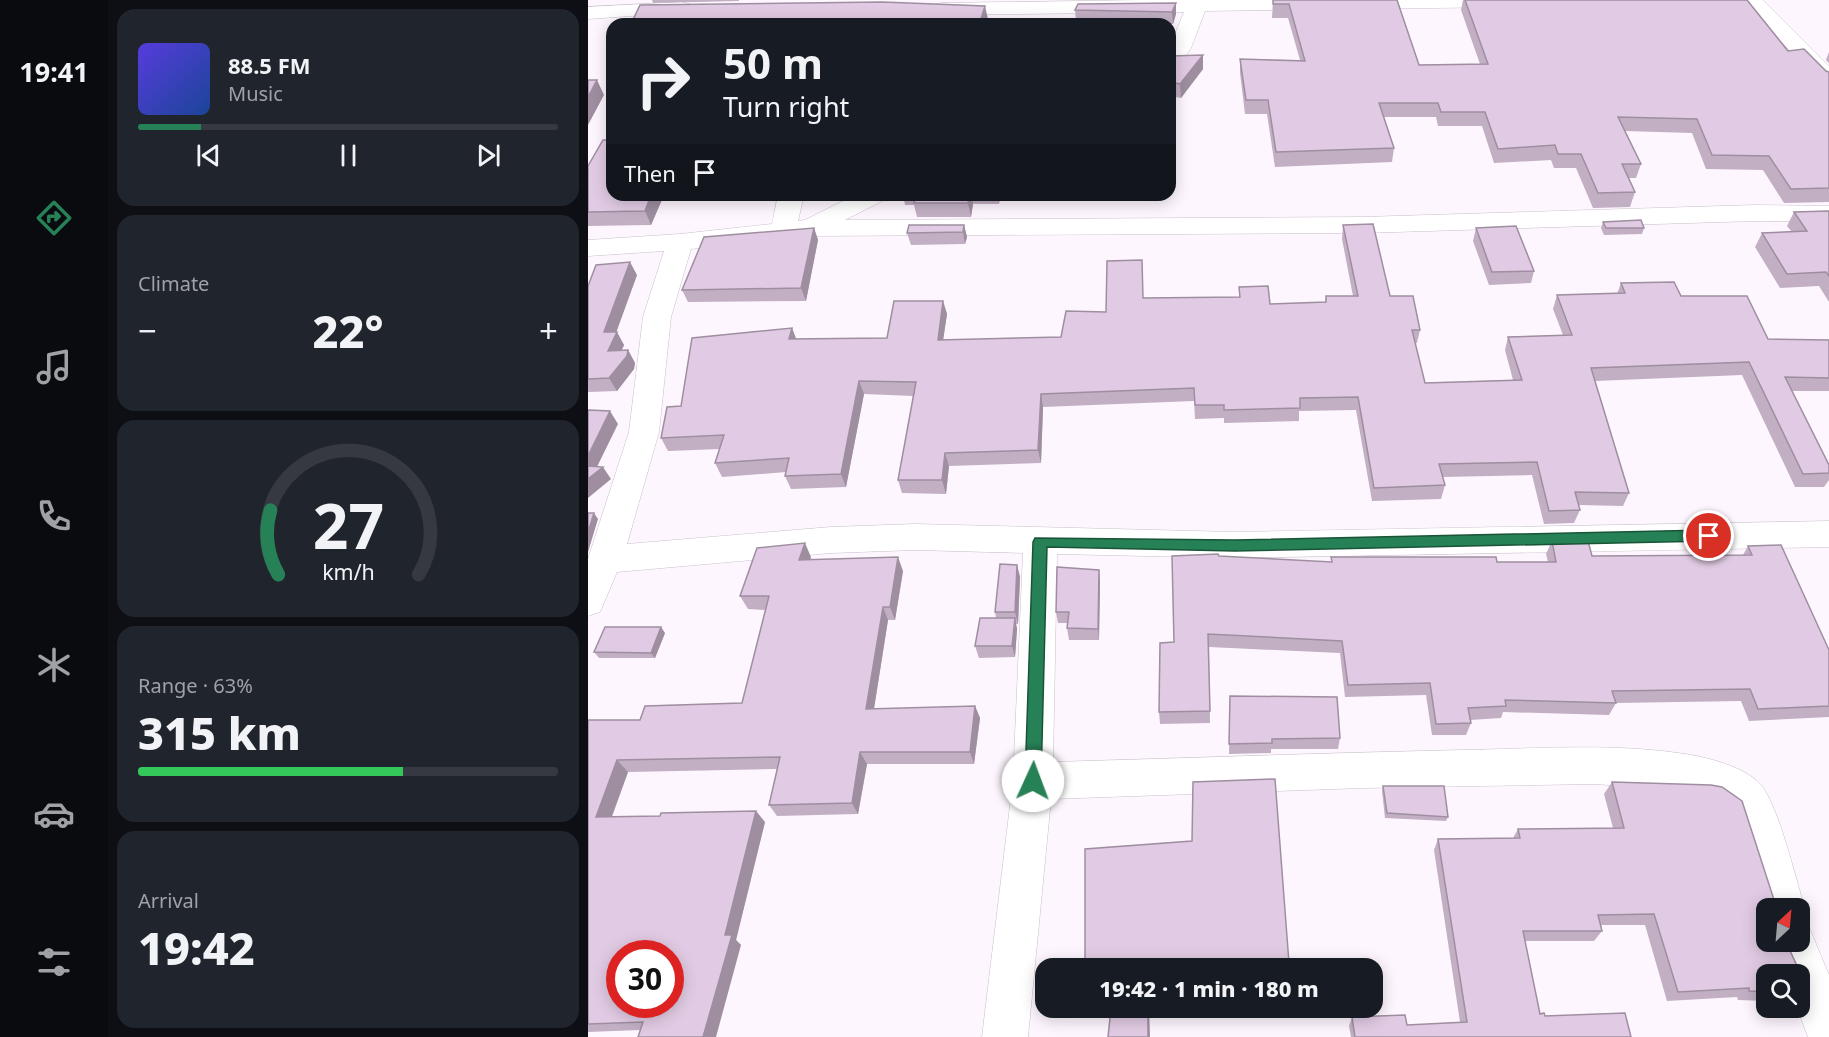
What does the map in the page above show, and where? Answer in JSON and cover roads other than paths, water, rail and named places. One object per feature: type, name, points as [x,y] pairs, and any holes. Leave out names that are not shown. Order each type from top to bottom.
[{"type":"street","points":[[1729,1],[1751,0],[1829,78]]},
{"type":"street","points":[[922,9],[1522,1]]},
{"type":"street","points":[[1176,54],[1197,6]]},
{"type":"street","points":[[588,13],[707,7]]},
{"type":"street","points":[[792,201],[796,229]]},
{"type":"street","points":[[796,229],[861,201]]},
{"type":"street","points":[[588,248],[680,242],[796,229],[1363,225],[1755,213],[1829,214]]},
{"type":"street","points":[[588,602],[605,559],[644,432],[657,317],[680,242]]},
{"type":"street","points":[[605,559],[831,540],[915,537],[1040,542],[1235,545],[1829,534]]},
{"type":"street","points":[[1005,1037],[1033,781],[1040,542]]},
{"type":"street","points":[[1033,781],[1363,770],[1582,766],[1678,771],[1722,781],[1748,798],[1756,816],[1781,898]]},
{"type":"street","points":[[1798,952],[1829,1033]]}]
